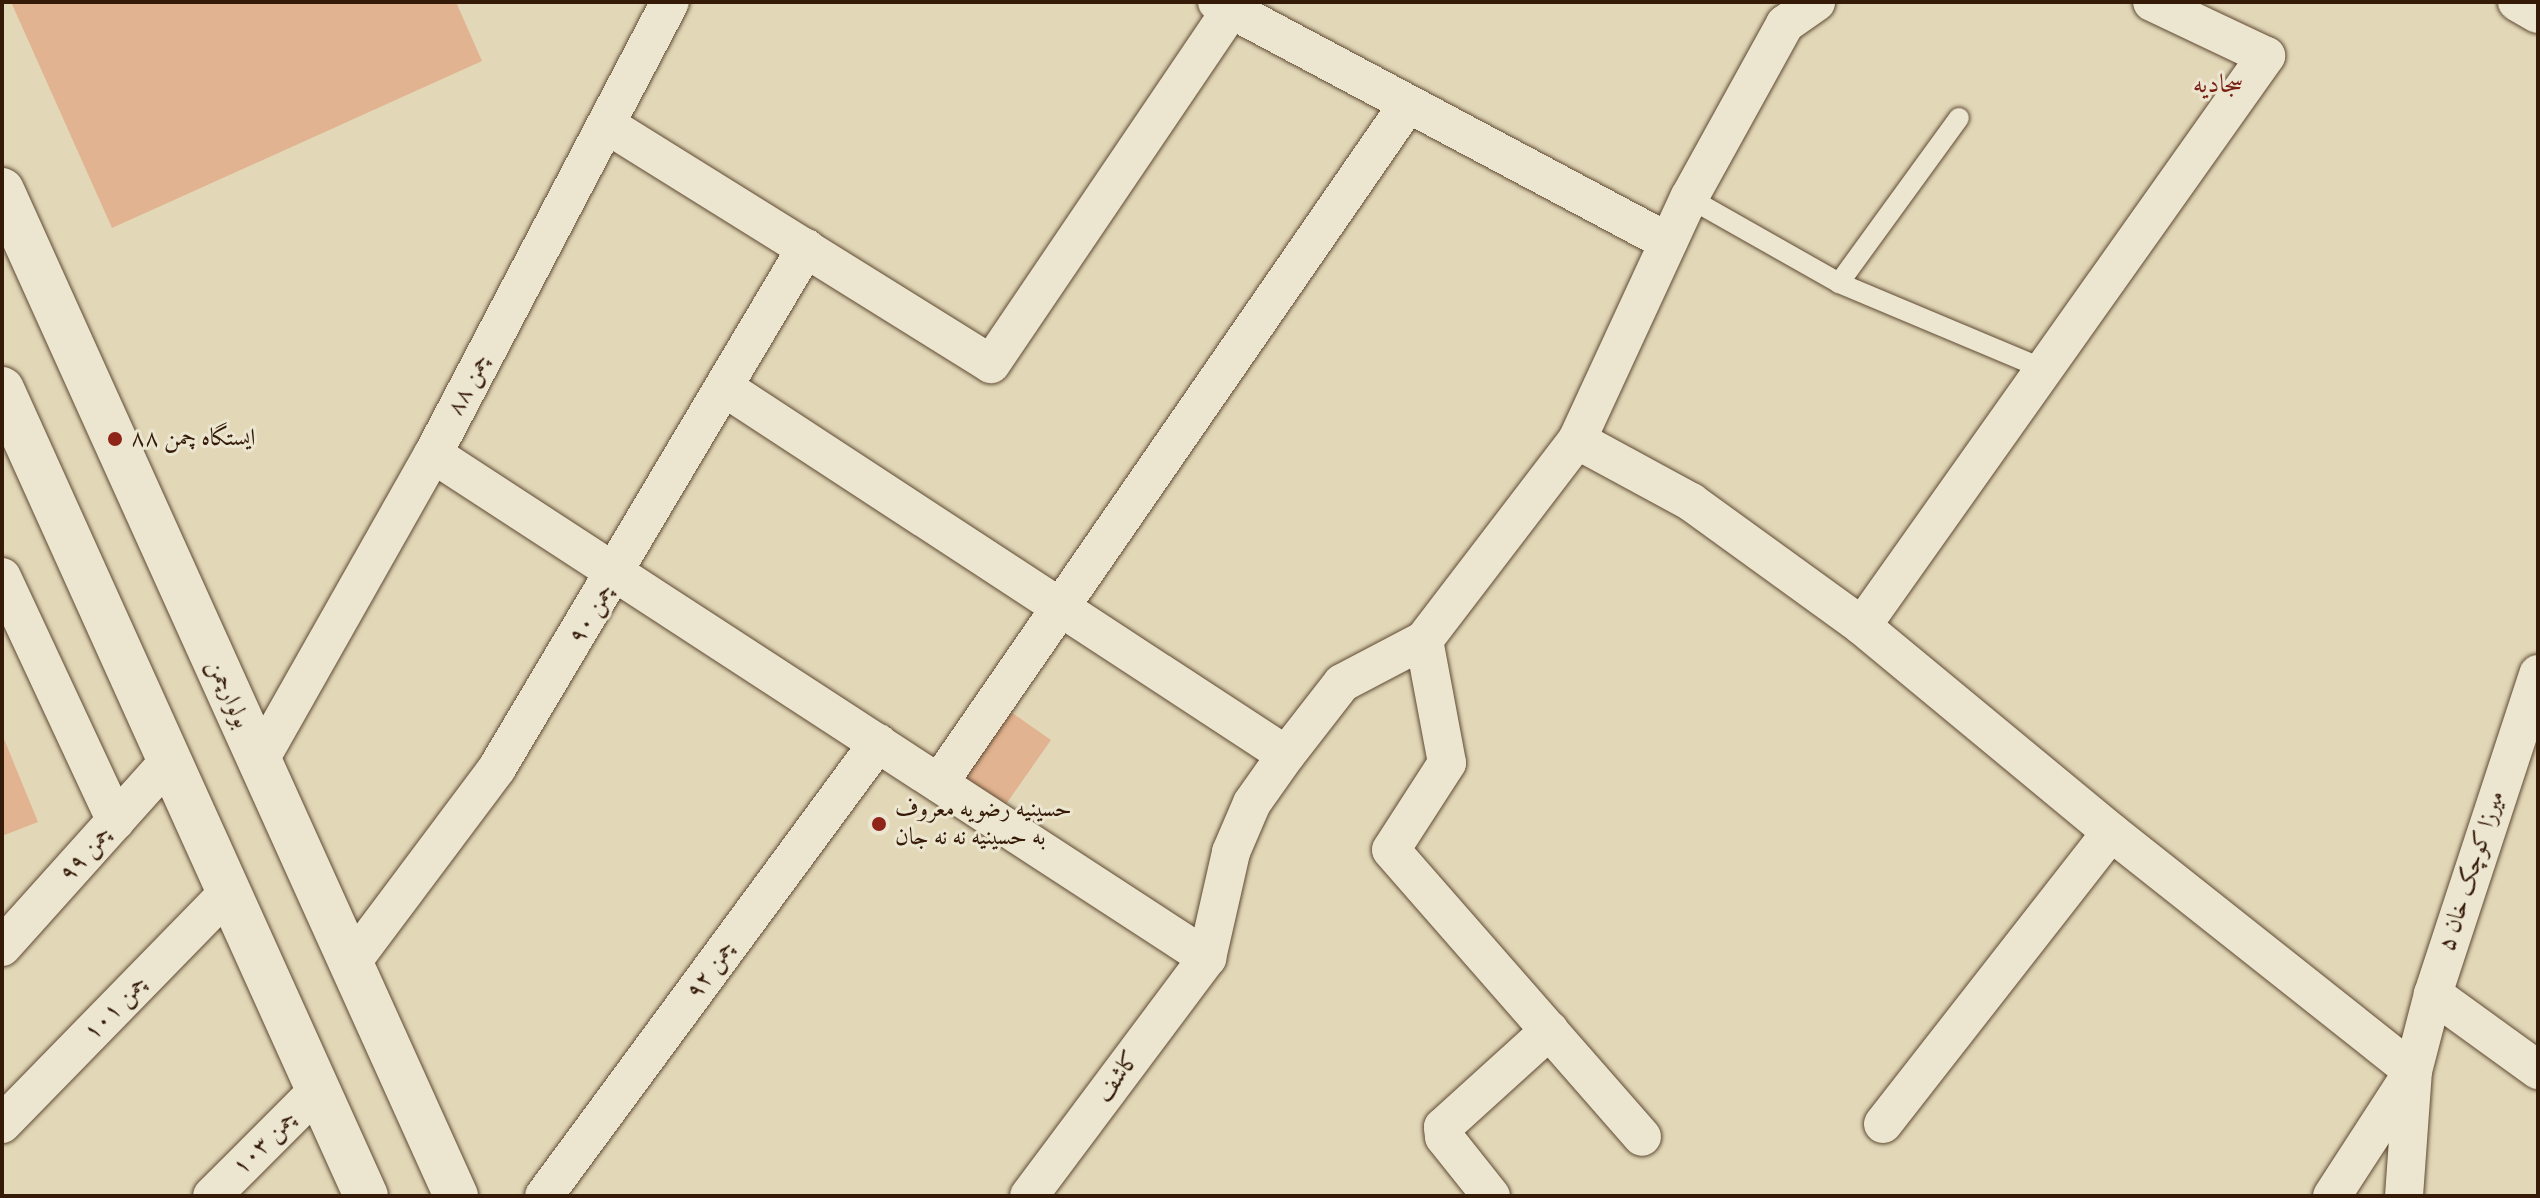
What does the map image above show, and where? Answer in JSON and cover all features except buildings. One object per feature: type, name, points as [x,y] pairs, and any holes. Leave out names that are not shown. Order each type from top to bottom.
[{"type":"main road","name":"بولوارچمن","points":[[2,190],[456,1196]]},
{"type":"main road","points":[[2,389],[366,1196]]},
{"type":"street","name":"چمن ۸۸","points":[[258,763],[433,454],[670,2]]},
{"type":"street","points":[[433,454],[1207,958],[1231,852],[1252,803],[1342,683],[1424,640],[1577,440],[1689,198],[1785,24],[1816,2]]},
{"type":"street","points":[[1862,626],[2266,56],[2152,2]]},
{"type":"street","points":[[2517,2],[2538,14]]},
{"type":"street","points":[[607,125],[991,364],[1224,6],[1668,242]]},
{"type":"street","points":[[939,783],[1408,104]]},
{"type":"street","name":"چمن ۹۰","points":[[352,962],[497,768],[617,574],[806,248]]},
{"type":"street","points":[[725,388],[1057,609],[1286,755]]},
{"type":"street","points":[[1577,440],[1691,502],[1862,626],[2111,832],[2413,1071]]},
{"type":"street","points":[[2,577],[116,821]]},
{"type":"street","points":[[1424,640],[1447,763],[1391,850],[1642,1137]]},
{"type":"street","name":"میرزا کوچک خان ۵","points":[[2404,1196],[2413,1071],[2433,994],[2538,674]]},
{"type":"street","name":"چمن ۹۲","points":[[544,1196],[878,743]]},
{"type":"street","name":"چمن ۹۹","points":[[2,947],[170,760]]},
{"type":"street","points":[[1883,1124],[2111,832]]},
{"type":"street","name":"چمن ۱۰۱","points":[[2,1124],[229,891]]},
{"type":"street","name":"کاشف","points":[[1029,1196],[1207,958]]},
{"type":"street","points":[[2433,994],[2538,1070]]},
{"type":"street","points":[[1491,1196],[1444,1137],[1443,1127],[1550,1030]]},
{"type":"street","name":"میرزا کوچک خان ۵","points":[[2332,1196],[2413,1071]]},
{"type":"street","name":"چمن ۱۰۳","points":[[212,1196],[318,1090]]},
{"type":"lane","points":[[1839,283],[1959,118]]},
{"type":"lane","points":[[1689,198],[1839,283],[2044,369]]},
{"type":"place","name":"ایستگاه چمن ۸۸","points":[[115,439]]},
{"type":"place","name":"حسینیه رضویه معروف به حسینیه نه نه جان","points":[[879,824]]},
{"type":"district","name":"سجادیه","points":[[2218,85]]}]
